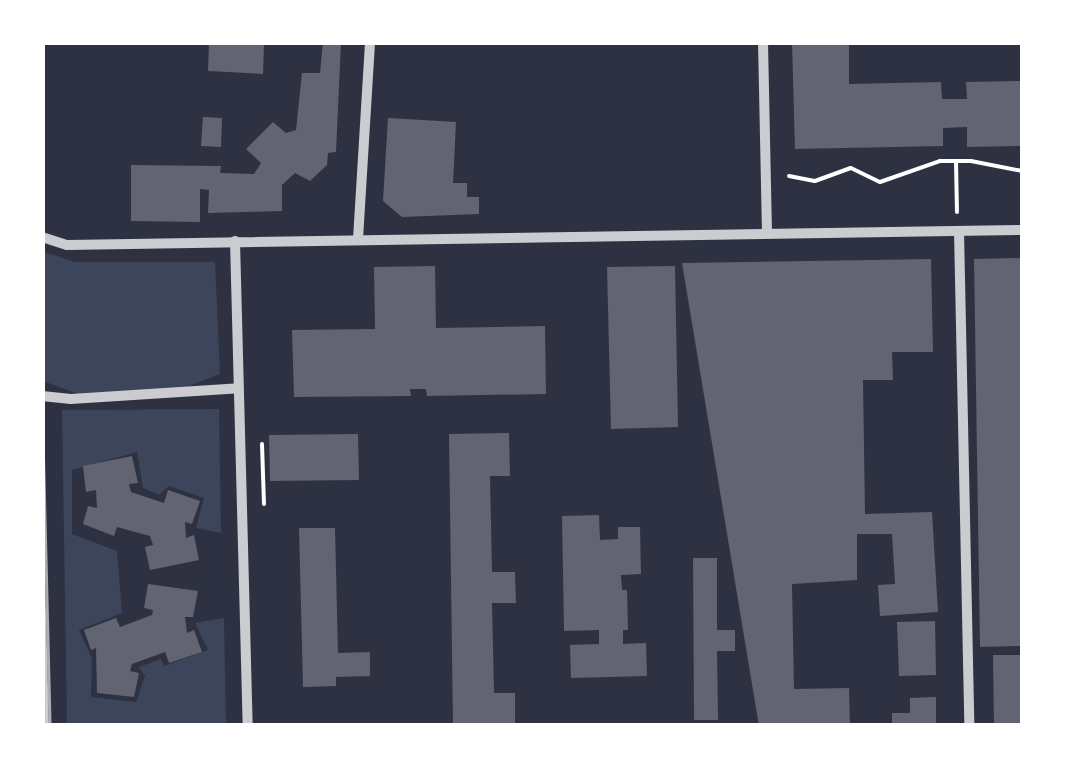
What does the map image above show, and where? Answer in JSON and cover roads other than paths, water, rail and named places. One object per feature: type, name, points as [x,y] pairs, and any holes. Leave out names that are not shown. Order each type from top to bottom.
[{"type":"street","points":[[358,239],[370,42]]},
{"type":"street","points":[[763,42],[766,232]]},
{"type":"street","points":[[43,237],[61,245],[1022,230]]},
{"type":"street","points":[[959,231],[969,726]]},
{"type":"street","points":[[235,241],[248,726]]},
{"type":"street","points":[[42,396],[239,388]]},
{"type":"lane","points":[[42,575],[46,726]]},
{"type":"tram line","points":[[42,395],[50,726]]}]
